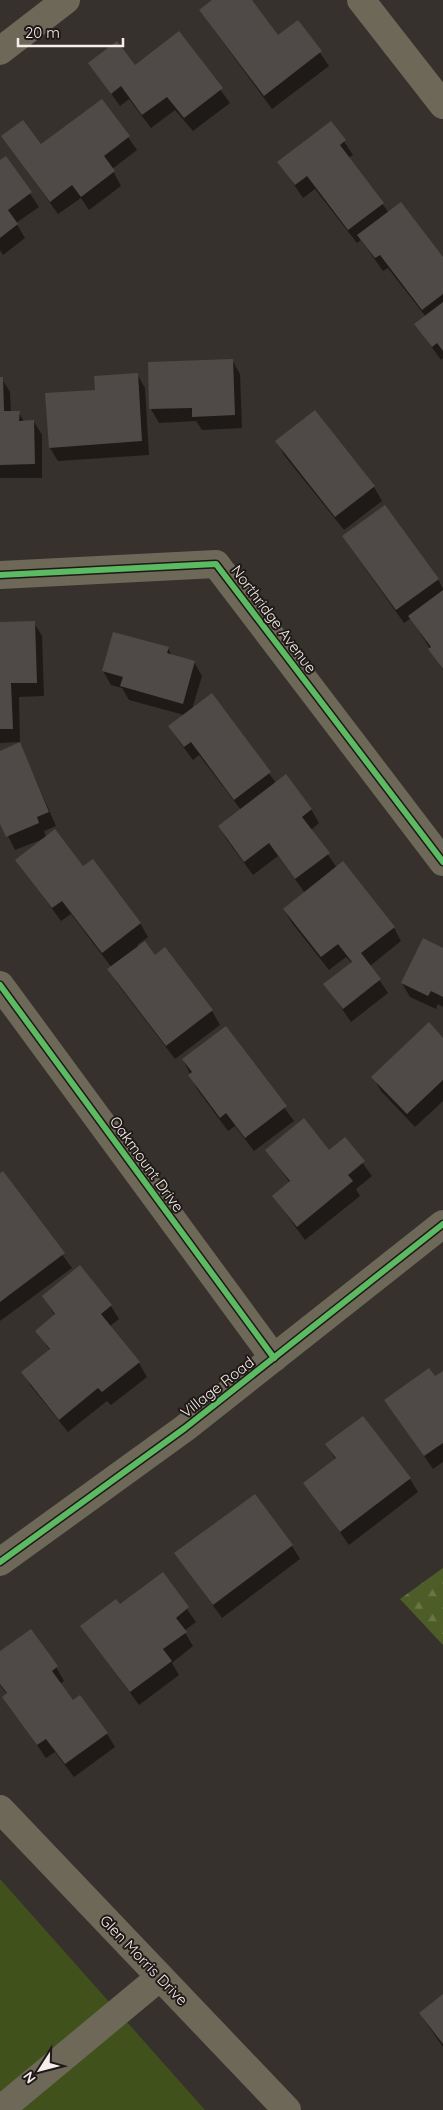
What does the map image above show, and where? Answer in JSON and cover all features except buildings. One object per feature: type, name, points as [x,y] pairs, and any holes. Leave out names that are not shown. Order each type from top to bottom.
[{"type":"street","points":[[0,51],[66,0]]},
{"type":"street","points":[[361,0],[443,105]]},
{"type":"street","name":"Northridge Avenue","points":[[0,575],[216,564],[443,862]]},
{"type":"street","name":"Oakmount Drive","points":[[0,985],[274,1358]]},
{"type":"street","name":"Village Road","points":[[0,1562],[185,1428],[443,1224]]},
{"type":"street","name":"Glen Morris Drive","points":[[0,1810],[287,2110]]},
{"type":"street","points":[[0,2110],[160,1977]]},
{"type":"green space","points":[[443,1568],[443,1645],[400,1599]]},
{"type":"green space","points":[[0,1879],[205,2110],[4,2110],[0,2106]]},
{"type":"cycle path","points":[[0,575],[216,564],[443,862]]},
{"type":"cycle path","points":[[0,985],[274,1358]]},
{"type":"cycle path","points":[[0,1562],[185,1428],[443,1224]]}]
